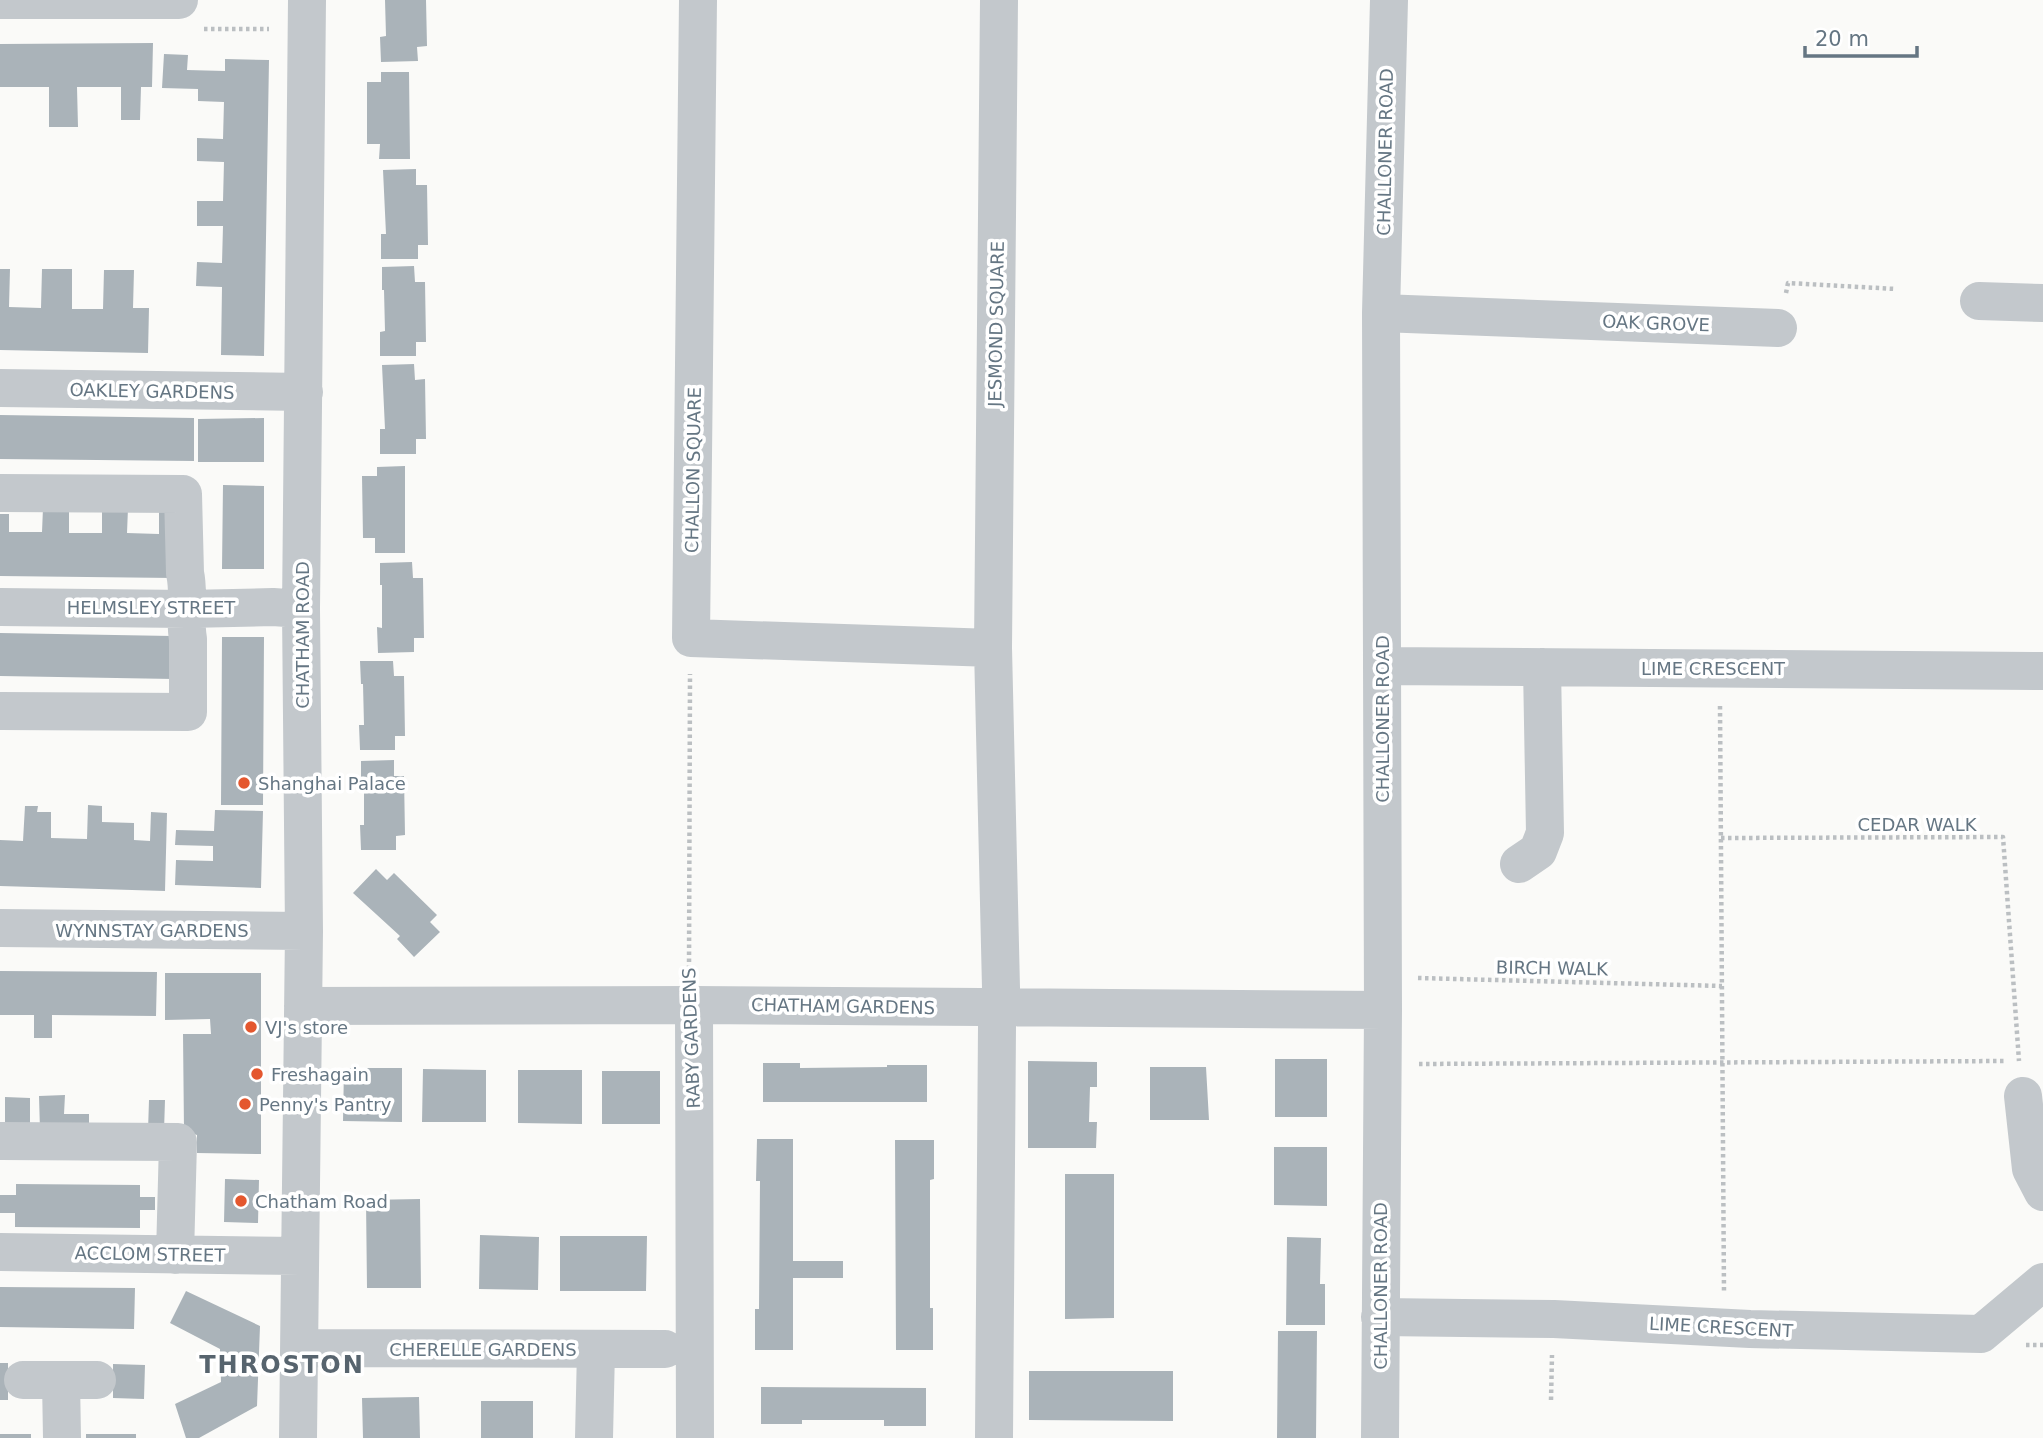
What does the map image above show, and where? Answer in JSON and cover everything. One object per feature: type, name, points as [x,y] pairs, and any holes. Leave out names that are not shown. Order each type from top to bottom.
[{"type":"street","points":[[0,1],[180,0]]},
{"type":"street","name":"CHATHAM ROAD","points":[[298,1438],[304,931],[301,609],[307,0]]},
{"type":"street","name":"CHALLON SQUARE","points":[[691,638],[698,0]]},
{"type":"street","name":"JESMOND SQUARE","points":[[993,648],[999,0]]},
{"type":"street","name":"CHALLONER ROAD","points":[[1380,1438],[1383,994],[1381,313],[1389,0]]},
{"type":"street","points":[[1979,302],[2043,303]]},
{"type":"street","name":"OAK GROVE","points":[[1381,313],[1778,327]]},
{"type":"street","name":"OAKLEY GARDENS","points":[[0,388],[304,392]]},
{"type":"street","points":[[0,493],[183,494],[188,712],[0,711]]},
{"type":"street","name":"HELMSLEY STREET","points":[[0,607],[301,609]]},
{"type":"street","points":[[691,638],[993,648],[1001,988],[996,1035],[994,1438]]},
{"type":"street","name":"LIME CRESCENT","points":[[1382,666],[2043,671]]},
{"type":"street","points":[[1519,864],[1538,851],[1545,833],[1542,667]]},
{"type":"street","name":"WYNNSTAY GARDENS","points":[[0,929],[304,931]]},
{"type":"street","name":"CHATHAM GARDENS","points":[[303,1006],[694,1005],[998,1008],[1383,994]]},
{"type":"street","name":"RABY GARDENS","points":[[694,1005],[695,1438]]},
{"type":"street","points":[[2024,1072],[2031,1169],[2043,1192]]},
{"type":"street","points":[[0,1141],[178,1142],[175,1255]]},
{"type":"street","name":"ACCLOM STREET","points":[[0,1252],[300,1256]]},
{"type":"street","name":"LIME CRESCENT","points":[[1380,1317],[1554,1319],[1724,1328],[1981,1335],[2043,1282]]},
{"type":"street","name":"CHERELLE GARDENS","points":[[301,1348],[665,1349]]},
{"type":"street","points":[[594,1438],[596,1350]]},
{"type":"street","points":[[23,1380],[79,1380],[62,1438]]},
{"type":"path","points":[[1778,327],[1788,283],[1896,289]]},
{"type":"path","name":"RABY GARDENS","points":[[691,638],[689,973],[694,1005]]},
{"type":"path","points":[[1720,695],[1724,1328]]},
{"type":"path","name":"CEDAR WALK","points":[[1721,838],[2003,838],[2024,1072]]},
{"type":"path","name":"BIRCH WALK","points":[[1383,994],[1722,986]]},
{"type":"path","points":[[1414,1064],[2005,1061]]},
{"type":"building","points":[[385,0],[426,0],[427,46],[417,47],[418,61],[381,62],[380,37],[386,36]]},
{"type":"building","points":[[153,43],[152,87],[141,87],[140,120],[121,120],[121,87],[77,87],[78,127],[49,127],[49,87],[0,87],[0,44]]},
{"type":"building","points":[[164,54],[188,55],[187,70],[225,71],[225,59],[269,60],[264,356],[221,355],[222,287],[196,286],[197,262],[222,263],[223,226],[197,226],[197,201],[223,201],[224,162],[197,161],[197,138],[223,139],[224,102],[198,101],[198,89],[162,88]]},
{"type":"building","points":[[381,72],[409,72],[410,159],[379,159],[380,144],[367,144],[367,82],[381,82]]},
{"type":"building","points":[[416,169],[416,185],[427,185],[428,245],[418,245],[418,259],[381,259],[381,234],[386,234],[383,170]]},
{"type":"building","points":[[414,266],[415,282],[425,282],[426,342],[416,342],[416,356],[380,356],[380,332],[385,331],[382,267]]},
{"type":"building","points":[[0,269],[10,269],[9,307],[41,308],[42,269],[72,269],[72,309],[103,309],[104,270],[134,270],[133,308],[149,308],[148,353],[0,350]]},
{"type":"building","points":[[414,364],[415,380],[425,379],[426,439],[416,439],[416,454],[380,454],[380,429],[385,429],[382,365]]},
{"type":"building","points":[[0,415],[194,418],[194,461],[0,459]]},
{"type":"building","points":[[264,418],[264,462],[198,462],[198,419]]},
{"type":"building","points":[[405,466],[405,553],[375,553],[375,538],[363,538],[362,476],[377,476],[377,467]]},
{"type":"building","points":[[223,485],[264,486],[264,569],[222,569]]},
{"type":"building","points":[[43,508],[69,508],[69,533],[102,533],[102,508],[128,508],[127,533],[159,534],[159,509],[175,509],[174,578],[0,576],[0,514],[9,514],[9,532],[42,532]]},
{"type":"building","points":[[412,562],[413,578],[423,578],[424,638],[414,638],[414,652],[378,653],[377,627],[382,628],[380,563]]},
{"type":"building","points":[[0,633],[172,636],[174,679],[0,676]]},
{"type":"building","points":[[222,637],[264,637],[263,805],[221,805]]},
{"type":"building","points":[[360,661],[393,661],[394,676],[404,676],[405,736],[395,736],[395,750],[360,750],[359,725],[364,725]]},
{"type":"building","points":[[394,760],[394,776],[404,776],[405,835],[396,836],[396,850],[361,850],[360,825],[364,825],[364,783],[361,783],[361,761]]},
{"type":"building","points":[[88,805],[102,806],[102,822],[134,823],[134,840],[150,841],[151,812],[167,813],[165,891],[0,886],[0,840],[23,841],[25,806],[38,806],[37,812],[51,812],[51,838],[87,839]]},
{"type":"building","points":[[215,810],[263,811],[261,888],[175,885],[176,860],[213,861],[213,846],[175,845],[176,830],[214,831]]},
{"type":"building","points":[[376,869],[387,880],[394,873],[437,915],[430,922],[440,932],[414,957],[397,939],[400,936],[353,893]]},
{"type":"building","points":[[0,971],[157,972],[156,1016],[52,1015],[52,1038],[34,1038],[34,1015],[0,1015]]},
{"type":"building","points":[[165,973],[261,973],[261,1154],[197,1153],[197,1135],[184,1131],[183,1034],[211,1034],[210,1019],[165,1020]]},
{"type":"building","points":[[1275,1059],[1327,1059],[1327,1117],[1275,1117]]},
{"type":"building","points":[[1028,1061],[1097,1062],[1097,1087],[1090,1087],[1089,1122],[1097,1122],[1096,1148],[1028,1148]]},
{"type":"building","points":[[763,1063],[800,1063],[800,1068],[927,1065],[927,1102],[763,1102]]},
{"type":"building","points":[[1150,1067],[1206,1067],[1209,1120],[1150,1120]]},
{"type":"building","points":[[344,1068],[402,1068],[402,1122],[343,1121]]},
{"type":"building","points":[[423,1069],[486,1070],[486,1122],[422,1122]]},
{"type":"building","points":[[518,1070],[582,1070],[582,1124],[518,1123]]},
{"type":"building","points":[[602,1071],[660,1071],[660,1124],[602,1124]]},
{"type":"building","points":[[65,1095],[64,1114],[89,1114],[89,1131],[40,1130],[39,1096]]},
{"type":"building","points":[[5,1097],[30,1098],[30,1130],[5,1130]]},
{"type":"building","points":[[149,1100],[165,1100],[164,1131],[148,1131]]},
{"type":"building","points":[[757,1139],[793,1139],[793,1261],[843,1261],[843,1278],[793,1278],[793,1350],[755,1350],[755,1309],[759,1309],[760,1181],[756,1181]]},
{"type":"building","points":[[895,1140],[934,1140],[934,1179],[930,1180],[930,1308],[933,1308],[933,1350],[896,1350]]},
{"type":"building","points":[[1274,1147],[1327,1147],[1327,1206],[1274,1205]]},
{"type":"building","points":[[1065,1174],[1114,1174],[1114,1318],[1065,1319]]},
{"type":"building","name":"Chatham Road","points":[[225,1179],[259,1180],[258,1223],[224,1222]]},
{"type":"building","points":[[16,1184],[140,1185],[140,1197],[155,1197],[155,1210],[140,1210],[140,1228],[15,1227],[15,1213],[0,1213],[0,1195],[16,1195]]},
{"type":"building","points":[[420,1199],[421,1288],[367,1288],[366,1200]]},
{"type":"building","points":[[480,1235],[539,1237],[538,1290],[479,1289]]},
{"type":"building","points":[[560,1236],[647,1236],[646,1291],[560,1291]]},
{"type":"building","points":[[1287,1237],[1321,1238],[1320,1284],[1325,1284],[1325,1325],[1286,1325]]},
{"type":"building","points":[[0,1287],[135,1288],[134,1329],[0,1327]]},
{"type":"building","points":[[186,1291],[260,1326],[257,1406],[199,1438],[186,1438],[175,1404],[221,1382],[220,1349],[170,1323]]},
{"type":"building","points":[[1278,1331],[1317,1331],[1316,1438],[1277,1438]]},
{"type":"building","points":[[0,1363],[8,1363],[8,1400],[0,1400]]},
{"type":"building","points":[[113,1364],[145,1365],[144,1399],[113,1398]]},
{"type":"building","points":[[1029,1371],[1173,1371],[1173,1421],[1029,1420]]},
{"type":"building","points":[[761,1387],[926,1388],[926,1426],[884,1426],[884,1420],[802,1420],[802,1424],[761,1424]]},
{"type":"building","points":[[419,1397],[420,1438],[363,1438],[362,1398]]},
{"type":"building","points":[[481,1401],[533,1401],[533,1438],[481,1438]]},
{"type":"building","points":[[0,1434],[31,1434],[31,1438],[0,1438]]},
{"type":"building","points":[[86,1434],[136,1434],[136,1438],[86,1438]]},
{"type":"place","name":"Shanghai Palace","points":[[244,783]]},
{"type":"place","name":"VJ's store","points":[[251,1027]]},
{"type":"place","name":"Freshagain","points":[[257,1074]]},
{"type":"place","name":"Penny's Pantry","points":[[245,1104]]},
{"type":"place","name":"Chatham Road","points":[[241,1201]]},
{"type":"district","name":"THROSTON","points":[[282,1365]]}]
